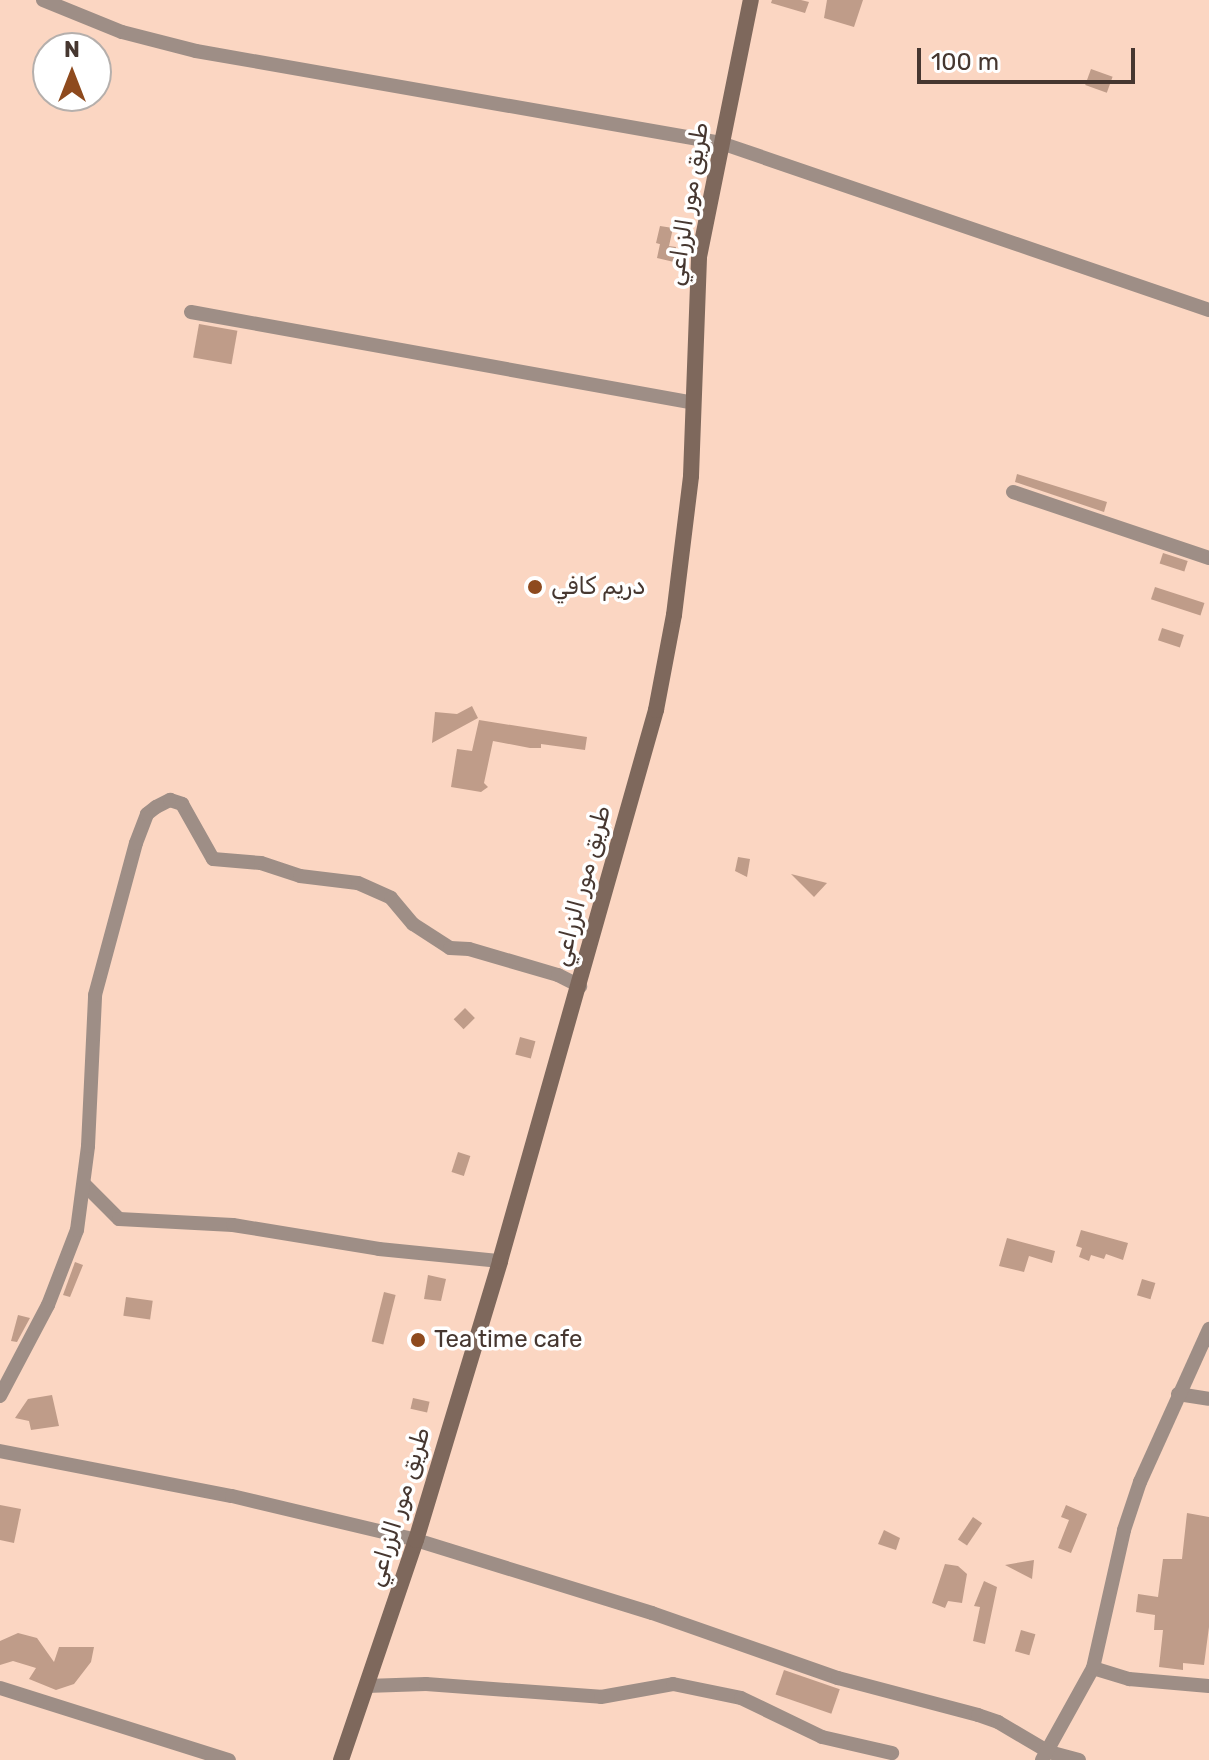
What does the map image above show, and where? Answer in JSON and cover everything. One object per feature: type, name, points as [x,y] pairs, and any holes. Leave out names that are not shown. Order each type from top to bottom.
[{"type":"street","points":[[43,0],[122,32],[196,51],[721,143],[1209,310]]},
{"type":"street","name":"طريق مور الزراعي","points":[[341,1760],[416,1540],[500,1261],[656,710],[685,536],[699,257],[751,0]]},
{"type":"street","points":[[191,312],[694,403]]},
{"type":"street","points":[[1013,492],[1209,558]]},
{"type":"street","points":[[0,1396],[61,1274],[77,1230],[85,1185],[95,995],[147,814],[170,800],[182,804],[213,859],[261,863],[300,876],[358,883],[391,898],[413,924],[450,948],[469,949],[558,975],[580,986]]},
{"type":"street","points":[[85,1185],[119,1219],[233,1225],[379,1249],[500,1261]]},
{"type":"street","points":[[1045,1756],[1093,1668],[1128,1518],[1178,1394],[1209,1329]]},
{"type":"street","points":[[1178,1394],[1209,1399]]},
{"type":"street","points":[[0,1451],[232,1496],[416,1540],[652,1613],[838,1678],[988,1718],[1045,1756],[1079,1760]]},
{"type":"street","points":[[1093,1668],[1129,1679],[1209,1686]]},
{"type":"street","points":[[366,1686],[426,1684],[509,1693],[601,1697],[673,1684],[741,1698],[822,1737],[892,1753]]},
{"type":"street","points":[[0,1688],[229,1760]]},
{"type":"building","points":[[772,0],[809,2],[805,13],[771,3]]},
{"type":"building","points":[[827,0],[863,0],[854,27],[824,18]]},
{"type":"building","points":[[1091,69],[1113,77],[1107,93],[1085,85]]},
{"type":"building","points":[[660,226],[673,228],[669,246],[676,247],[674,262],[657,258],[660,244],[656,243]]},
{"type":"building","points":[[199,324],[237,331],[232,364],[193,357]]},
{"type":"building","points":[[1017,474],[1107,502],[1104,512],[1015,482]]},
{"type":"building","points":[[1163,553],[1188,561],[1184,571],[1160,563]]},
{"type":"building","points":[[1155,587],[1204,603],[1200,615],[1151,599]]},
{"type":"building","points":[[1162,628],[1184,635],[1180,647],[1158,640]]},
{"type":"building","points":[[472,706],[478,718],[432,743],[435,712],[457,714]]},
{"type":"building","points":[[479,720],[587,737],[585,750],[541,744],[541,748],[530,748],[493,741],[484,783],[488,787],[481,792],[451,787],[457,749],[472,751]]},
{"type":"building","points":[[738,857],[750,859],[747,877],[735,871]]},
{"type":"building","points":[[791,874],[827,883],[814,897]]},
{"type":"building","points":[[465,1008],[475,1018],[464,1029],[454,1019]]},
{"type":"building","points":[[520,1037],[535,1041],[531,1059],[515,1054]]},
{"type":"building","points":[[458,1152],[470,1156],[464,1176],[452,1172]]},
{"type":"building","points":[[1081,1230],[1128,1243],[1123,1260],[1106,1254],[1104,1259],[1091,1255],[1089,1261],[1079,1257],[1082,1248],[1076,1246]]},
{"type":"building","points":[[1007,1238],[1055,1251],[1052,1263],[1029,1256],[1024,1272],[999,1266]]},
{"type":"building","points":[[75,1262],[83,1265],[70,1297],[63,1295]]},
{"type":"building","points":[[428,1275],[446,1279],[441,1301],[424,1299]]},
{"type":"building","points":[[1142,1279],[1155,1283],[1150,1299],[1137,1295]]},
{"type":"building","points":[[384,1292],[396,1295],[383,1344],[372,1341]]},
{"type":"building","points":[[126,1297],[153,1301],[150,1320],[123,1316]]},
{"type":"building","points":[[18,1315],[30,1318],[17,1342],[11,1341]]},
{"type":"building","points":[[52,1395],[59,1426],[31,1430],[29,1421],[15,1418],[28,1399]]},
{"type":"building","points":[[413,1398],[430,1402],[427,1413],[411,1409]]},
{"type":"building","points":[[0,1505],[21,1509],[14,1543],[0,1540]]},
{"type":"building","points":[[1066,1505],[1087,1514],[1071,1553],[1058,1548],[1069,1520],[1061,1517]]},
{"type":"building","points":[[1187,1513],[1209,1517],[1209,1627],[1204,1665],[1183,1663],[1183,1670],[1159,1667],[1163,1630],[1154,1630],[1155,1615],[1136,1612],[1138,1594],[1158,1597],[1163,1559],[1182,1559]]},
{"type":"building","points":[[973,1517],[982,1523],[967,1546],[958,1539]]},
{"type":"building","points":[[884,1530],[900,1538],[896,1550],[878,1544]]},
{"type":"building","points":[[1034,1560],[1032,1579],[1005,1565]]},
{"type":"building","points":[[945,1564],[958,1566],[967,1574],[962,1603],[948,1601],[945,1608],[932,1603]]},
{"type":"building","points":[[984,1581],[997,1587],[985,1644],[973,1641],[980,1607],[974,1606]]},
{"type":"building","points":[[1021,1630],[1035,1634],[1029,1655],[1015,1651]]},
{"type":"building","points":[[18,1633],[37,1638],[54,1662],[59,1647],[94,1647],[91,1662],[74,1684],[56,1690],[29,1679],[36,1668],[13,1661],[0,1665],[0,1641]]},
{"type":"building","points":[[784,1670],[840,1689],[831,1714],[776,1695]]},
{"type":"place","name":"دريم كافي","points":[[535,587]]},
{"type":"place","name":"Tea time cafe","points":[[418,1340]]}]
